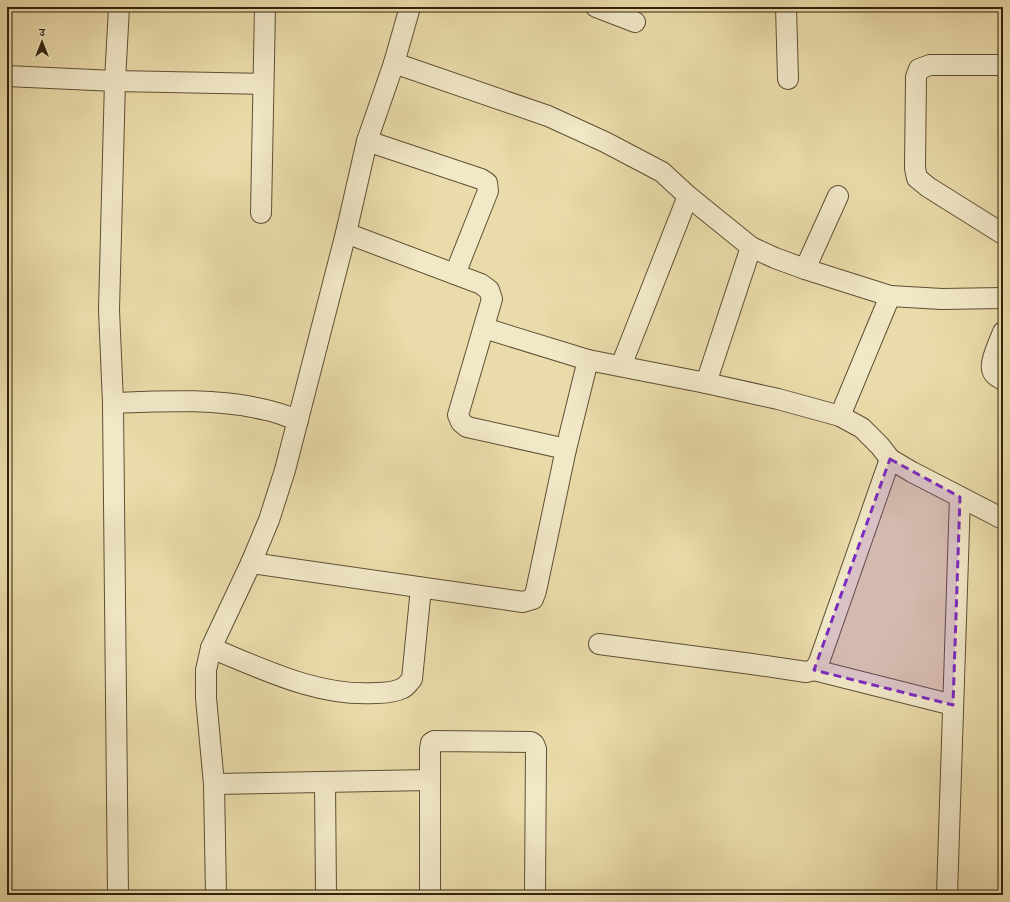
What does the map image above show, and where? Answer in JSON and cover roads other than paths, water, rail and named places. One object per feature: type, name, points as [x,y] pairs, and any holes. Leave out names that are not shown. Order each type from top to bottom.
[{"type":"street","points":[[118,895],[113,403],[109,310],[115,81],[119,7]]},
{"type":"street","points":[[261,213],[265,7]]},
{"type":"street","points":[[216,895],[214,784],[206,698],[206,670],[211,648],[251,563],[269,520],[285,470],[346,233],[367,141],[394,63],[410,7]]},
{"type":"street","points":[[786,7],[788,79]]},
{"type":"street","points":[[599,8],[635,22]]},
{"type":"street","points":[[394,63],[548,116],[605,142],[662,172],[688,196],[751,247],[805,270],[890,296],[942,299],[1003,298]]},
{"type":"street","points":[[1003,64],[930,65],[919,69],[916,77],[915,168],[918,178],[928,187],[1003,234]]},
{"type":"street","points":[[7,76],[115,81],[263,84]]},
{"type":"street","points":[[367,141],[480,179],[487,183],[488,191],[455,274]]},
{"type":"street","points":[[621,366],[688,196]]},
{"type":"street","points":[[805,270],[838,196]]},
{"type":"street","points":[[346,233],[455,274],[480,284],[489,290],[492,299],[458,415],[461,422],[467,427],[566,449]]},
{"type":"street","points":[[706,383],[751,247]]},
{"type":"street","points":[[840,416],[890,296]]},
{"type":"street","points":[[484,328],[588,360],[706,383],[778,399],[840,416],[862,428],[880,446],[890,459],[912,472],[1003,518]]},
{"type":"street","points":[[1003,332],[992,364],[992,370],[995,376],[1003,380]]},
{"type":"street","points":[[251,563],[523,602],[533,599],[536,591],[566,449],[588,360]]},
{"type":"street","points":[[113,403],[185,401],[231,404],[266,410],[298,420]]},
{"type":"street","points":[[814,670],[819,662],[890,459]]},
{"type":"street","points":[[947,895],[960,497]]},
{"type":"street","points":[[211,648],[286,679],[311,685],[346,692],[360,693],[389,692],[404,688],[412,679],[420,588]]},
{"type":"street","points":[[599,644],[806,672],[814,670],[953,705]]},
{"type":"street","points":[[430,895],[430,748],[431,743],[434,741],[531,742],[534,744],[536,749],[535,895]]},
{"type":"street","points":[[214,784],[430,780]]},
{"type":"street","points":[[325,782],[326,895]]}]
